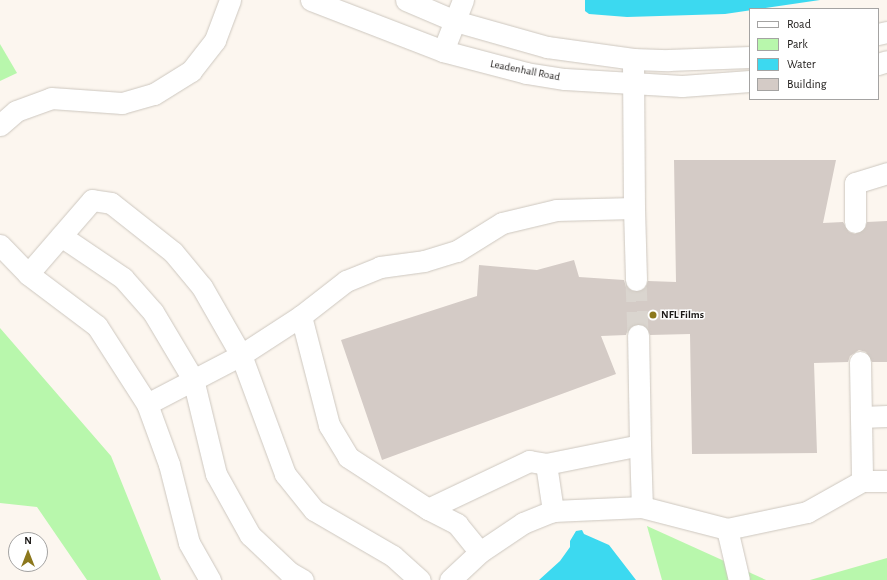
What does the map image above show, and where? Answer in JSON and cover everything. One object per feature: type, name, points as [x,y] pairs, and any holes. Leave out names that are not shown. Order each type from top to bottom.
[{"type":"street","points":[[0,125],[16,111],[51,98],[122,103],[154,94],[191,71],[215,40],[230,0]]},
{"type":"street","name":"Leadenhall Road","points":[[311,0],[443,51],[526,73],[565,79],[682,86],[749,82]]},
{"type":"street","points":[[406,0],[455,21],[548,47],[634,59],[668,60],[749,57]]},
{"type":"street","points":[[443,51],[463,0]]},
{"type":"street","points":[[634,59],[634,208],[636,280]]},
{"type":"street","points":[[855,222],[855,182],[887,173]]},
{"type":"street","points":[[28,274],[92,200],[111,203],[174,252],[202,287],[241,355],[285,474],[314,510],[393,556],[420,580]]},
{"type":"street","points":[[147,404],[241,355],[301,316],[346,281],[380,268],[424,262],[457,251],[502,223],[556,210],[634,208]]},
{"type":"street","points":[[61,236],[123,278],[153,312],[193,379],[216,474],[250,535],[289,572],[303,580]]},
{"type":"street","points":[[0,244],[28,274],[97,326],[147,404],[169,464],[189,543],[210,580]]},
{"type":"street","points":[[301,316],[329,425],[348,457],[428,509],[457,524],[480,552]]},
{"type":"street","points":[[638,335],[642,507]]},
{"type":"street","points":[[860,362],[862,481]]},
{"type":"street","points":[[861,417],[887,416]]},
{"type":"street","points":[[428,509],[529,461],[546,464],[640,445]]},
{"type":"street","points":[[546,464],[553,511]]},
{"type":"street","points":[[450,580],[480,552],[522,523],[553,511],[642,507],[727,529],[807,512],[862,481],[887,481]]},
{"type":"street","points":[[727,529],[739,580]]},
{"type":"green space","points":[[0,44],[17,73],[0,81]]},
{"type":"green space","points":[[0,328],[111,456],[161,580],[87,580],[37,507],[0,503]]},
{"type":"green space","points":[[647,526],[766,580],[662,580]]},
{"type":"green space","points":[[887,558],[887,580],[810,580]]},
{"type":"water","points":[[585,0],[820,0],[766,8],[749,8],[749,10],[725,14],[627,17],[589,14],[585,11]]},
{"type":"water","points":[[582,530],[584,534],[609,545],[636,580],[539,580],[560,561],[570,547],[570,541],[576,531]]},
{"type":"building","name":"NFL Films","points":[[674,160],[836,160],[823,223],[843,222],[849,232],[855,234],[865,228],[867,222],[887,221],[887,362],[872,362],[866,352],[859,350],[850,356],[848,362],[814,363],[817,453],[692,454],[690,334],[650,335],[644,325],[637,323],[628,329],[626,335],[601,336],[616,374],[382,460],[341,340],[477,296],[479,265],[537,270],[574,260],[579,277],[624,280],[626,287],[636,292],[643,290],[648,281],[676,282]]},
{"type":"tunnel","points":[[636,280],[638,335]]},
{"type":"place","name":"NFL Films","points":[[653,315]]}]
